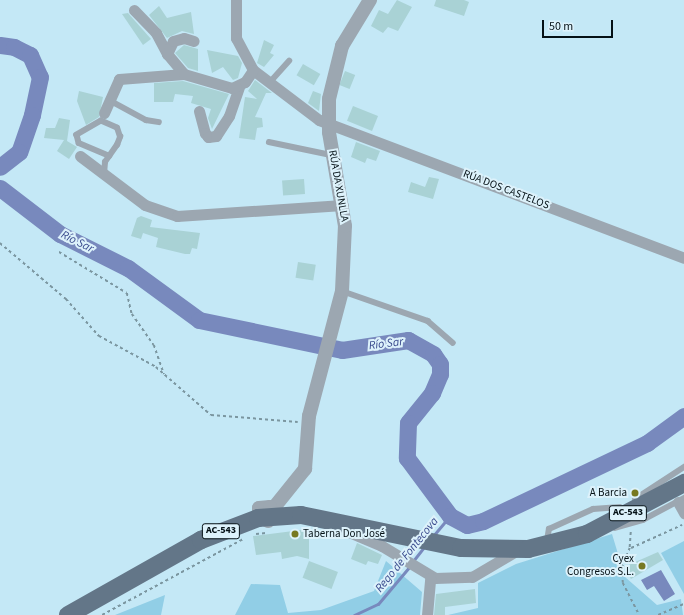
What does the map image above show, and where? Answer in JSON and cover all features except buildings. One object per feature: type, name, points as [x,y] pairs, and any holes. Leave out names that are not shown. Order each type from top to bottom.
[{"type":"main road","name":"AC-543","points":[[519,550],[599,526],[628,503],[684,472]]},
{"type":"main road","name":"AC-543","points":[[68,615],[219,531],[266,513],[318,520],[454,547],[519,550],[570,541],[606,526],[684,483]]},
{"type":"main road","name":"AC-543","points":[[86,615],[185,558],[222,540],[258,528],[318,520],[391,534]]},
{"type":"street","points":[[236,0],[236,38],[253,70],[271,81],[313,115],[328,122]]},
{"type":"street","name":"RÚA DA XUNLLA","points":[[266,513],[288,494],[306,465],[308,422],[342,291],[346,256],[343,205],[328,122],[330,89],[339,54],[370,0]]},
{"type":"street","points":[[134,10],[156,32],[168,54],[184,74]]},
{"type":"street","points":[[168,54],[173,41],[184,38],[194,41]]},
{"type":"street","points":[[199,111],[205,133],[208,137],[216,136],[230,116],[238,86],[253,70]]},
{"type":"street","points":[[104,113],[119,79],[184,74],[238,86]]},
{"type":"street","name":"RÚA DOS CASTELOS","points":[[328,122],[684,258]]},
{"type":"street","points":[[80,156],[145,205],[177,216],[343,205]]},
{"type":"street","name":"RÚA DA XUNLLA","points":[[266,513],[296,481]]},
{"type":"street","points":[[288,494],[289,506],[394,553],[430,578],[472,577],[519,550]]},
{"type":"street","points":[[681,500],[684,513]]},
{"type":"street","points":[[185,558],[221,535],[266,513]]},
{"type":"street","points":[[427,615],[430,578]]},
{"type":"lane","points":[[271,81],[289,61]]},
{"type":"lane","points":[[109,100],[146,120],[159,122]]},
{"type":"lane","points":[[104,174],[109,156],[120,137],[115,125],[101,121],[77,135],[80,143],[109,156]]},
{"type":"lane","points":[[269,142],[334,155]]},
{"type":"lane","points":[[342,291],[428,321],[453,344]]},
{"type":"lane","points":[[546,542],[550,529],[594,509],[628,503],[684,467]]},
{"type":"lane","points":[[570,541],[684,478]]},
{"type":"lane","points":[[599,526],[684,488]]},
{"type":"lane","points":[[599,526],[643,520],[681,500]]},
{"type":"path","points":[[0,243],[66,299],[99,336],[164,374],[216,418],[308,422]]},
{"type":"path","points":[[59,252],[127,293],[132,314],[154,345],[164,374]]},
{"type":"path","points":[[250,536],[266,513]]},
{"type":"path","points":[[630,548],[682,525]]},
{"type":"path","points":[[631,528],[630,548],[622,562],[623,583],[640,615]]},
{"type":"path","points":[[102,615],[246,538]]},
{"type":"path","points":[[658,615],[684,604]]},
{"type":"shaded area","points":[[612,534],[625,577],[657,605],[681,599],[683,615],[448,615],[478,608],[478,583],[516,564]]},
{"type":"shaded area","points":[[684,541],[684,594],[661,553]]},
{"type":"shaded area","points":[[386,561],[422,592],[420,615],[235,615],[251,584],[280,585],[288,613],[321,610],[374,591]]},
{"type":"shaded area","points":[[661,570],[675,594],[664,601],[654,586],[647,590],[641,580]]},
{"type":"shaded area","points":[[165,595],[161,615],[115,615]]},
{"type":"waterway","name":"Río Sar","points":[[0,45],[14,47],[30,55],[40,77],[32,115],[19,152],[0,167]]},
{"type":"waterway","name":"Río Sar","points":[[0,188],[60,234],[128,268],[199,320],[342,350],[408,340],[433,354],[440,364],[440,374],[432,393],[408,423],[407,458],[450,516],[467,525],[483,521],[647,443],[684,416]]},
{"type":"waterway","name":"Rego de Fontecova","points":[[433,536],[450,516]]},
{"type":"waterway","name":"Rego de Fontecova","points":[[413,561],[424,547]]},
{"type":"waterway","name":"Rego de Fontecova","points":[[354,615],[378,604],[410,566]]},
{"type":"place","name":"A Barcia","points":[[635,493]]},
{"type":"place","name":"Taberna Don José","points":[[295,534]]},
{"type":"place","name":"Cyex Congresos S.L.","points":[[642,566]]}]
